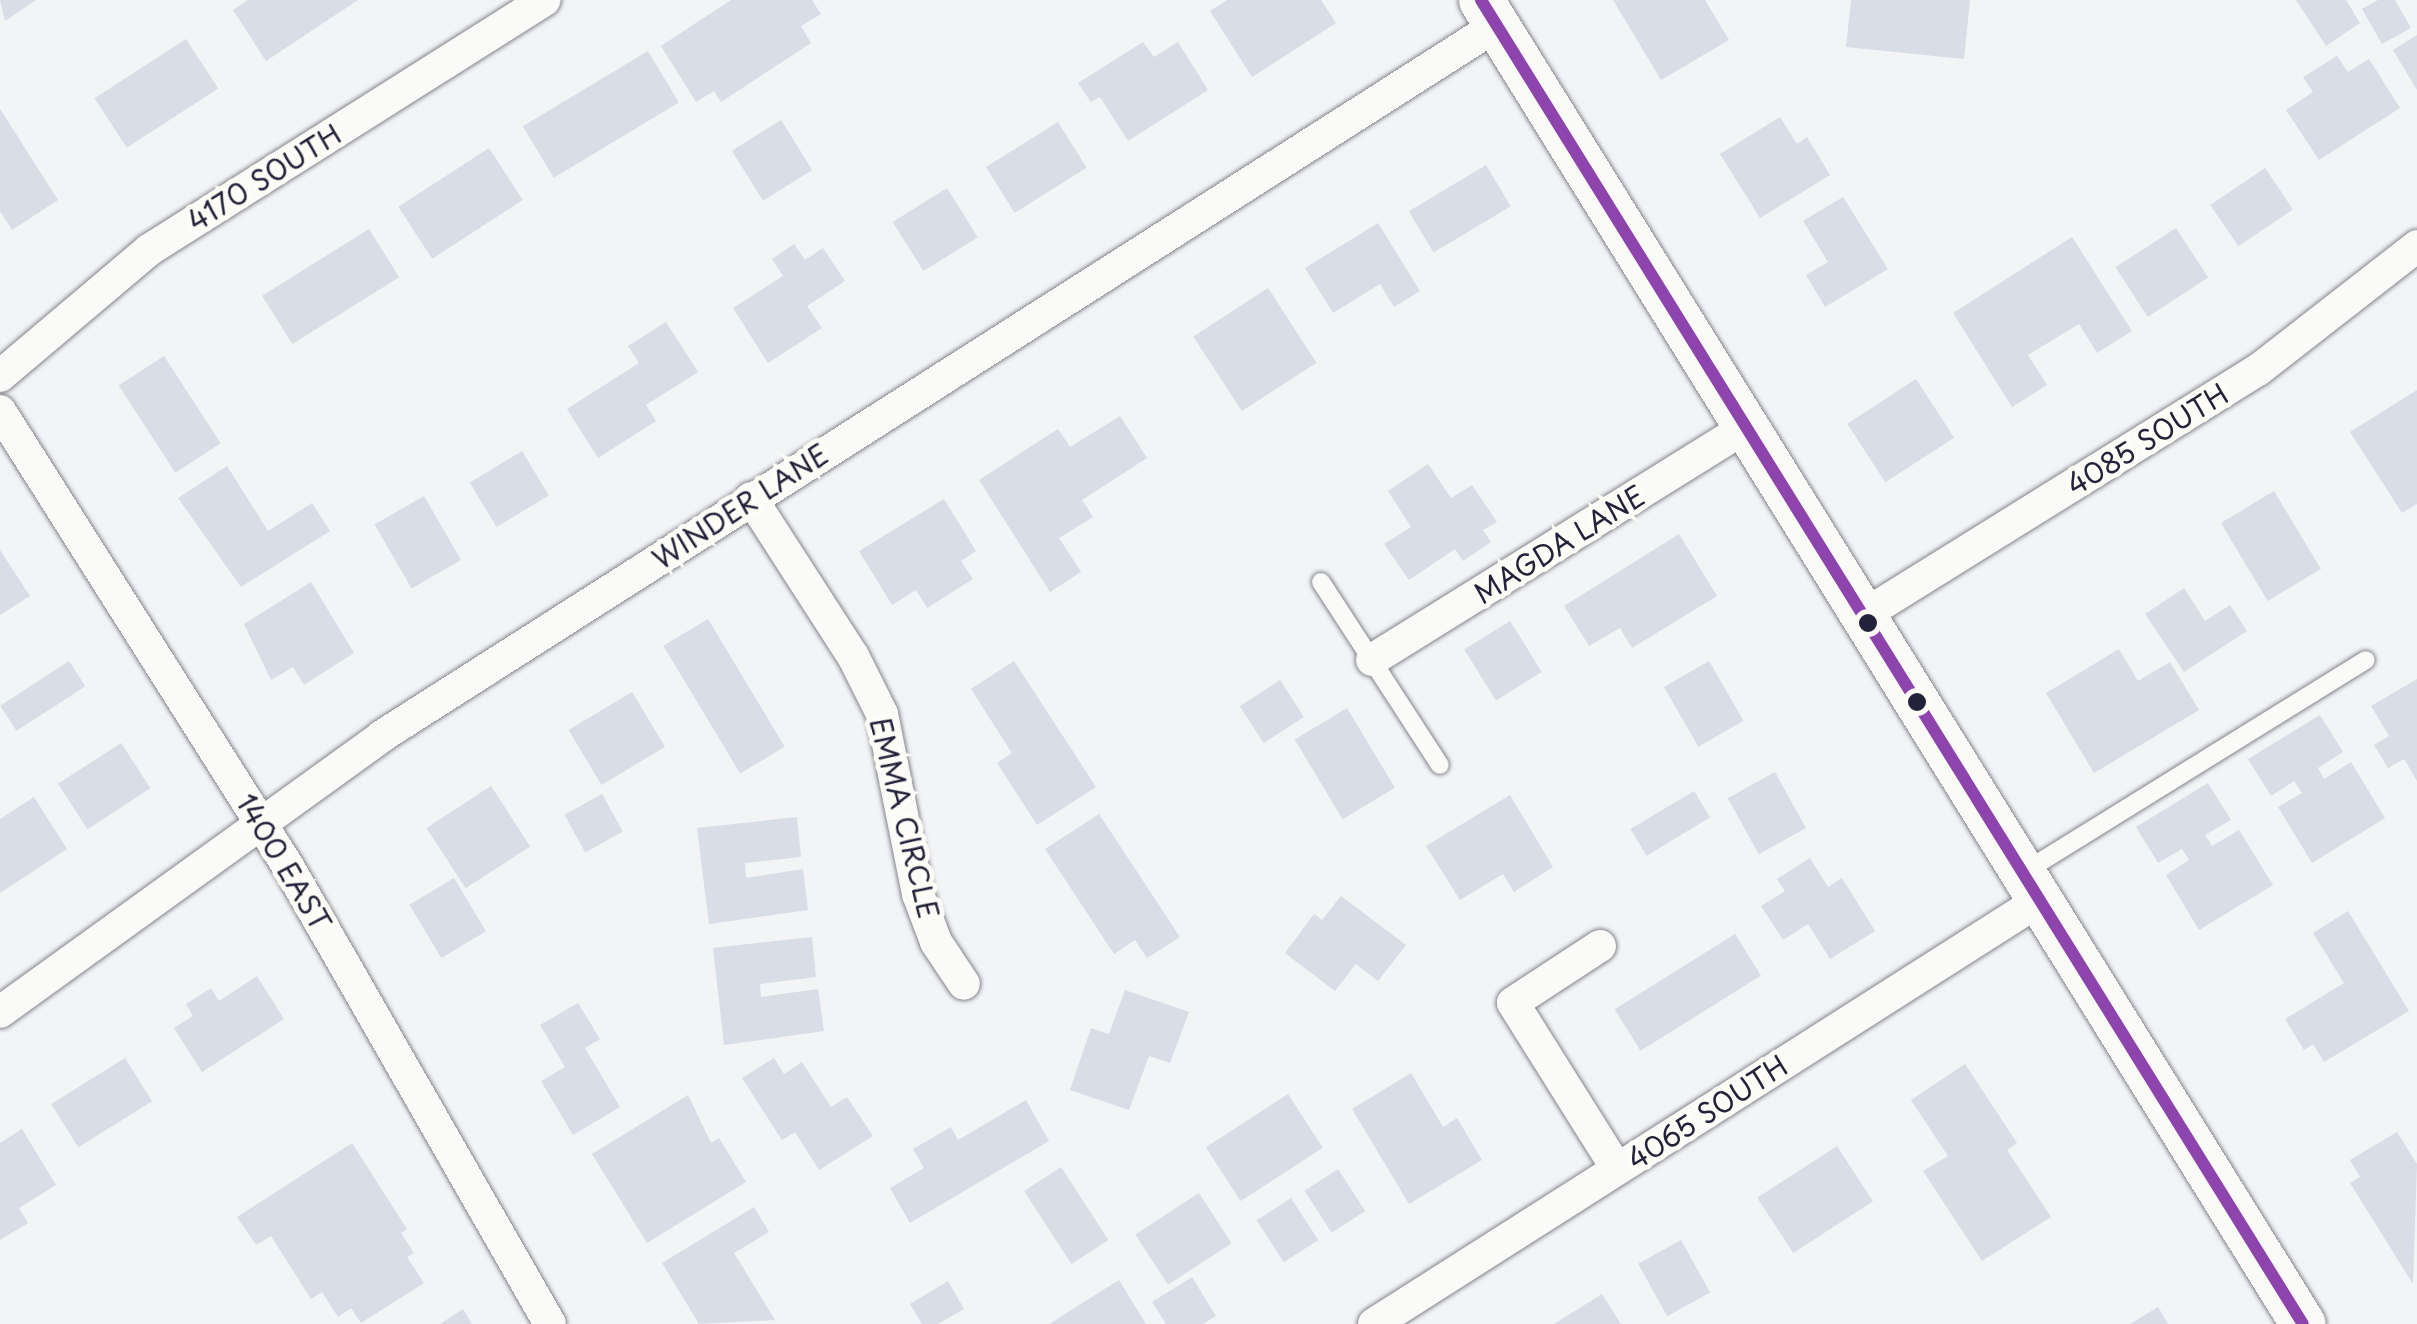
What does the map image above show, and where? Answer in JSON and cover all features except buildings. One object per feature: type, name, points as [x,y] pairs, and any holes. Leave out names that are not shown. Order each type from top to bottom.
[{"type":"main road","points":[[1489,13],[2303,1324]]},
{"type":"street","name":"4170 SOUTH","points":[[0,376],[149,250],[545,0]]},
{"type":"street","name":"WINDER LANE","points":[[0,1012],[382,736],[1489,13]]},
{"type":"street","name":"4085 SOUTH","points":[[1864,616],[2258,370],[2417,246]]},
{"type":"street","name":"1400 EAST","points":[[0,411],[263,824],[550,1324]]},
{"type":"street","name":"MAGDA LANE","points":[[1372,660],[1747,428]]},
{"type":"street","name":"EMMA CIRCLE","points":[[751,498],[853,656],[882,714],[918,894],[936,942],[964,984]]},
{"type":"street","name":"4065 SOUTH","points":[[1374,1324],[1617,1169],[2032,886]]},
{"type":"street","points":[[1600,946],[1512,1002],[1617,1169]]},
{"type":"lane","points":[[1321,582],[1440,765]]},
{"type":"lane","points":[[2032,886],[2366,660]]},
{"type":"transit line","points":[[1481,0],[2303,1324]]}]
